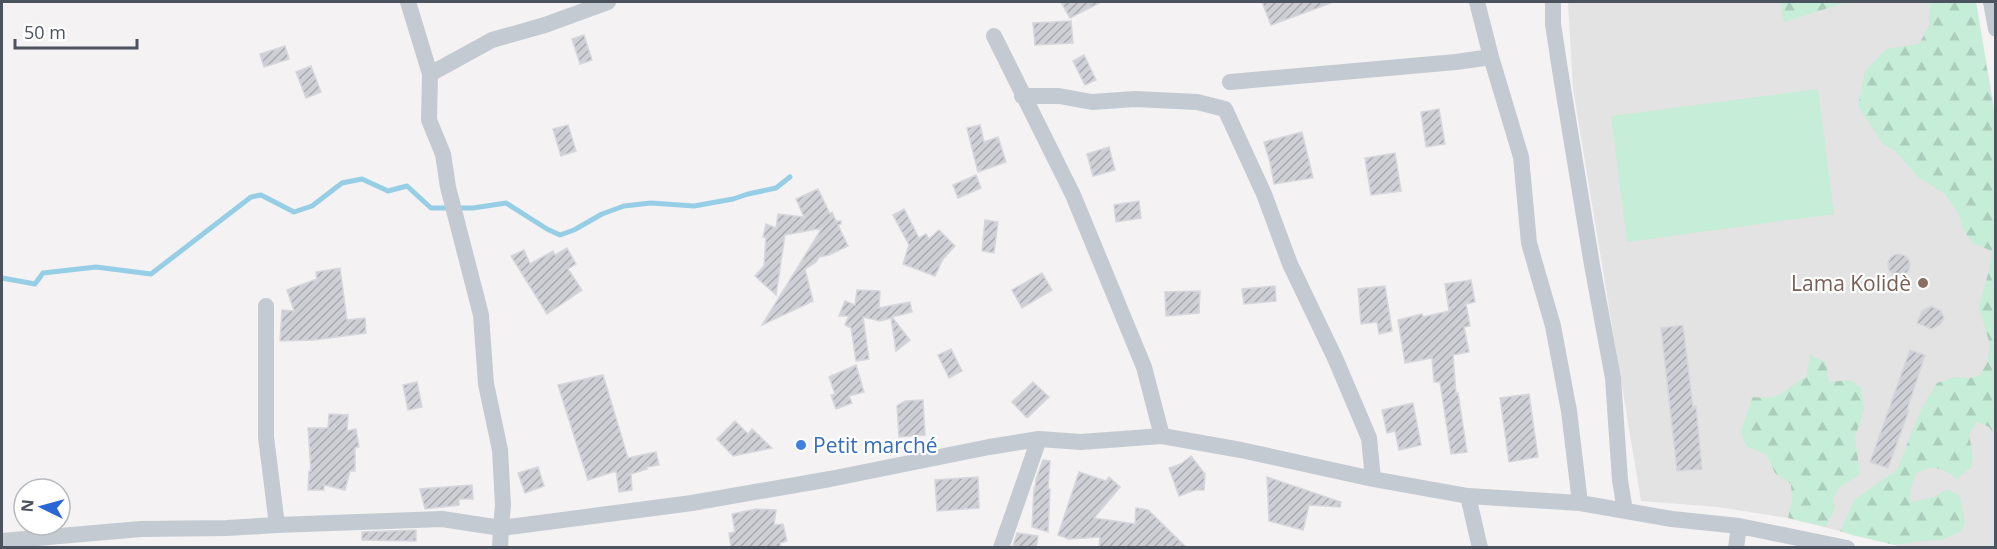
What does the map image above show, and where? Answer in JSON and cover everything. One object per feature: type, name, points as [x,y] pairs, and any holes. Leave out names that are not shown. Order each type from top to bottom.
[{"type":"street","points":[[408,2],[430,74],[429,120],[443,154],[448,187],[481,315],[486,384],[500,450],[504,505],[500,548]]},
{"type":"street","points":[[430,74],[492,40],[545,25],[608,2]]},
{"type":"street","points":[[1477,2],[1521,157],[1529,243],[1553,326],[1569,411],[1580,503]]},
{"type":"street","points":[[1553,2],[1553,24],[1560,70],[1613,378],[1620,480],[1625,511]]},
{"type":"street","points":[[994,36],[1073,195],[1144,367],[1162,436]]},
{"type":"street","points":[[1230,82],[1491,57]]},
{"type":"street","points":[[1022,96],[1059,96],[1092,102],[1135,99],[1197,102],[1225,109],[1264,194],[1290,264],[1335,358],[1369,438],[1373,478]]},
{"type":"street","points":[[266,306],[266,437],[276,525]]},
{"type":"street","points":[[2,541],[141,529],[227,528],[442,519],[501,528],[692,503],[1039,439],[1081,442],[1162,436],[1468,495],[1580,503],[1672,519],[1738,526],[1847,548]]},
{"type":"street","points":[[1000,548],[1039,439]]},
{"type":"street","points":[[1468,495],[1480,548]]},
{"type":"street","points":[[1736,548],[1738,526]]},
{"type":"shaded area","points":[[1568,2],[1976,2],[1996,119],[1995,547],[1903,547],[1788,518],[1718,507],[1641,501],[1573,89]]},
{"type":"green space","points":[[1780,2],[1847,2],[1784,22]]},
{"type":"green space","points":[[1930,2],[1976,2],[1995,119],[1995,435],[1989,427],[1977,422],[1969,434],[1973,457],[1971,467],[1957,479],[1938,468],[1923,470],[1916,473],[1911,487],[1910,502],[1934,497],[1947,489],[1960,496],[1965,522],[1962,531],[1942,540],[1895,545],[1840,531],[1855,499],[1897,470],[1922,407],[1937,383],[1955,377],[1969,378],[1980,375],[1987,363],[1990,345],[1979,307],[1992,251],[1972,243],[1963,229],[1959,215],[1945,194],[1918,177],[1895,151],[1883,144],[1858,106],[1865,71],[1886,49],[1919,44],[1929,26]]},
{"type":"green space","points":[[1818,89],[1834,214],[1627,242],[1611,116]]},
{"type":"green space","points":[[1810,355],[1826,362],[1829,382],[1850,380],[1861,388],[1864,410],[1855,437],[1860,474],[1839,488],[1833,499],[1835,508],[1826,527],[1788,518],[1792,501],[1791,484],[1775,473],[1767,455],[1746,446],[1741,432],[1752,397],[1777,396],[1806,378]]},
{"type":"building","points":[[1061,2],[1101,2],[1070,18]]},
{"type":"building","points":[[1262,2],[1330,2],[1331,3],[1271,25]]},
{"type":"building","points":[[1071,21],[1073,43],[1035,45],[1033,23]]},
{"type":"building","points":[[584,35],[592,60],[580,64],[572,39]]},
{"type":"building","points":[[285,46],[289,59],[264,67],[260,54]]},
{"type":"building","points":[[1084,55],[1096,80],[1085,85],[1073,61]]},
{"type":"building","points":[[311,66],[321,92],[306,98],[296,72]]},
{"type":"building","points":[[1439,109],[1445,144],[1426,147],[1421,112]]},
{"type":"building","points":[[568,125],[576,151],[561,156],[553,129]]},
{"type":"building","points":[[980,125],[984,142],[998,137],[1006,162],[978,172],[967,128]]},
{"type":"building","points":[[1302,132],[1313,178],[1274,184],[1264,142]]},
{"type":"building","points":[[1109,147],[1115,170],[1093,176],[1087,154]]},
{"type":"building","points":[[1395,153],[1401,191],[1371,195],[1365,158]]},
{"type":"building","points":[[976,175],[981,188],[958,198],[953,185]]},
{"type":"building","points":[[818,189],[830,214],[832,212],[836,221],[841,221],[838,225],[848,246],[819,257],[816,262],[805,269],[813,301],[762,325],[822,228],[785,235],[776,295],[755,276],[764,266],[766,238],[763,237],[766,224],[776,228],[778,214],[804,217],[796,199]]},
{"type":"building","points":[[1139,201],[1141,218],[1116,222],[1114,205]]},
{"type":"building","points":[[904,209],[919,238],[926,234],[929,239],[939,230],[955,246],[943,259],[935,276],[903,264],[909,245],[893,215]]},
{"type":"building","points":[[985,220],[998,222],[994,253],[982,251]]},
{"type":"building","points":[[567,248],[576,264],[568,269],[582,290],[547,314],[511,256],[524,250],[530,264],[553,251],[555,255]]},
{"type":"building","points":[[1899,254],[1907,257],[1910,265],[1907,273],[1899,276],[1891,273],[1888,265],[1891,257]]},
{"type":"building","points":[[340,268],[347,320],[365,318],[366,333],[314,340],[280,341],[282,310],[294,311],[287,290],[317,279],[316,272]]},
{"type":"building","points":[[1042,273],[1052,290],[1022,308],[1012,290]]},
{"type":"building","points":[[1471,280],[1475,302],[1466,304],[1470,326],[1464,327],[1469,352],[1453,355],[1456,394],[1458,393],[1467,452],[1451,454],[1440,382],[1434,382],[1432,358],[1405,363],[1398,320],[1449,311],[1445,284]]},
{"type":"building","points":[[1275,286],[1276,301],[1244,304],[1242,289]]},
{"type":"building","points":[[1385,286],[1392,331],[1379,334],[1377,322],[1361,324],[1358,289]]},
{"type":"building","points":[[857,290],[880,291],[879,308],[910,302],[912,312],[892,317],[910,340],[896,351],[891,318],[880,321],[863,317],[869,359],[856,361],[851,328],[845,325],[849,316],[839,316],[845,301],[855,305]]},
{"type":"building","points":[[1200,291],[1199,313],[1166,316],[1165,292]]},
{"type":"building","points":[[1931,306],[1941,311],[1944,318],[1940,325],[1931,329],[1917,323],[1922,311]]},
{"type":"building","points":[[1683,325],[1693,407],[1696,406],[1702,469],[1677,471],[1661,328]]},
{"type":"building","points":[[951,349],[962,371],[949,378],[938,355]]},
{"type":"building","points":[[1910,350],[1925,355],[1907,410],[1909,410],[1888,468],[1870,462]]},
{"type":"building","points":[[856,365],[864,392],[849,396],[852,403],[836,409],[831,395],[835,394],[829,377]]},
{"type":"building","points":[[603,375],[628,458],[656,452],[659,465],[631,474],[632,490],[619,492],[616,471],[588,480],[558,385]]},
{"type":"building","points":[[417,382],[422,407],[408,410],[403,385]]},
{"type":"building","points":[[1033,382],[1049,397],[1027,418],[1012,402]]},
{"type":"building","points":[[1529,394],[1538,457],[1509,462],[1500,398]]},
{"type":"building","points":[[923,400],[925,435],[899,437],[897,406],[905,401]]},
{"type":"building","points":[[1413,403],[1421,445],[1399,450],[1395,431],[1387,433],[1382,410]]},
{"type":"building","points":[[329,414],[348,415],[347,431],[356,429],[359,447],[355,448],[355,471],[350,471],[345,490],[324,485],[324,490],[308,490],[309,471],[311,471],[308,428],[328,428]]},
{"type":"building","points":[[735,421],[748,434],[752,429],[772,448],[733,456],[717,439]]},
{"type":"building","points":[[1191,456],[1205,474],[1204,490],[1195,490],[1179,496],[1169,468],[1181,464]]},
{"type":"building","points":[[1043,460],[1050,461],[1048,532],[1032,527],[1034,488]]},
{"type":"building","points":[[538,467],[544,486],[525,493],[518,473]]},
{"type":"building","points":[[1079,472],[1106,481],[1109,477],[1120,487],[1094,518],[1135,524],[1136,508],[1148,510],[1187,548],[1099,548],[1100,537],[1069,539],[1058,535]]},
{"type":"building","points":[[978,477],[979,508],[937,511],[935,480]]},
{"type":"building","points":[[1267,477],[1341,502],[1340,507],[1309,505],[1303,530],[1269,521]]},
{"type":"building","points":[[472,485],[473,499],[459,499],[459,505],[425,509],[420,489]]},
{"type":"building","points":[[756,509],[776,510],[774,525],[783,524],[787,541],[780,543],[781,548],[731,548],[729,533],[735,532],[732,514]]},
{"type":"building","points":[[416,530],[416,541],[362,540],[362,532]]},
{"type":"building","points":[[1017,533],[1038,536],[1036,548],[1013,546]]},
{"type":"waterway","points":[[2,278],[35,284],[43,273],[96,267],[151,274],[251,197],[261,195],[294,212],[312,206],[342,183],[362,179],[388,191],[407,186],[431,208],[473,208],[506,203],[560,235],[624,206],[651,203],[694,206],[776,188],[790,177]]},
{"type":"place","name":"Lama Kolidè","points":[[1923,283]]},
{"type":"place","name":"Petit marché","points":[[801,445]]}]
